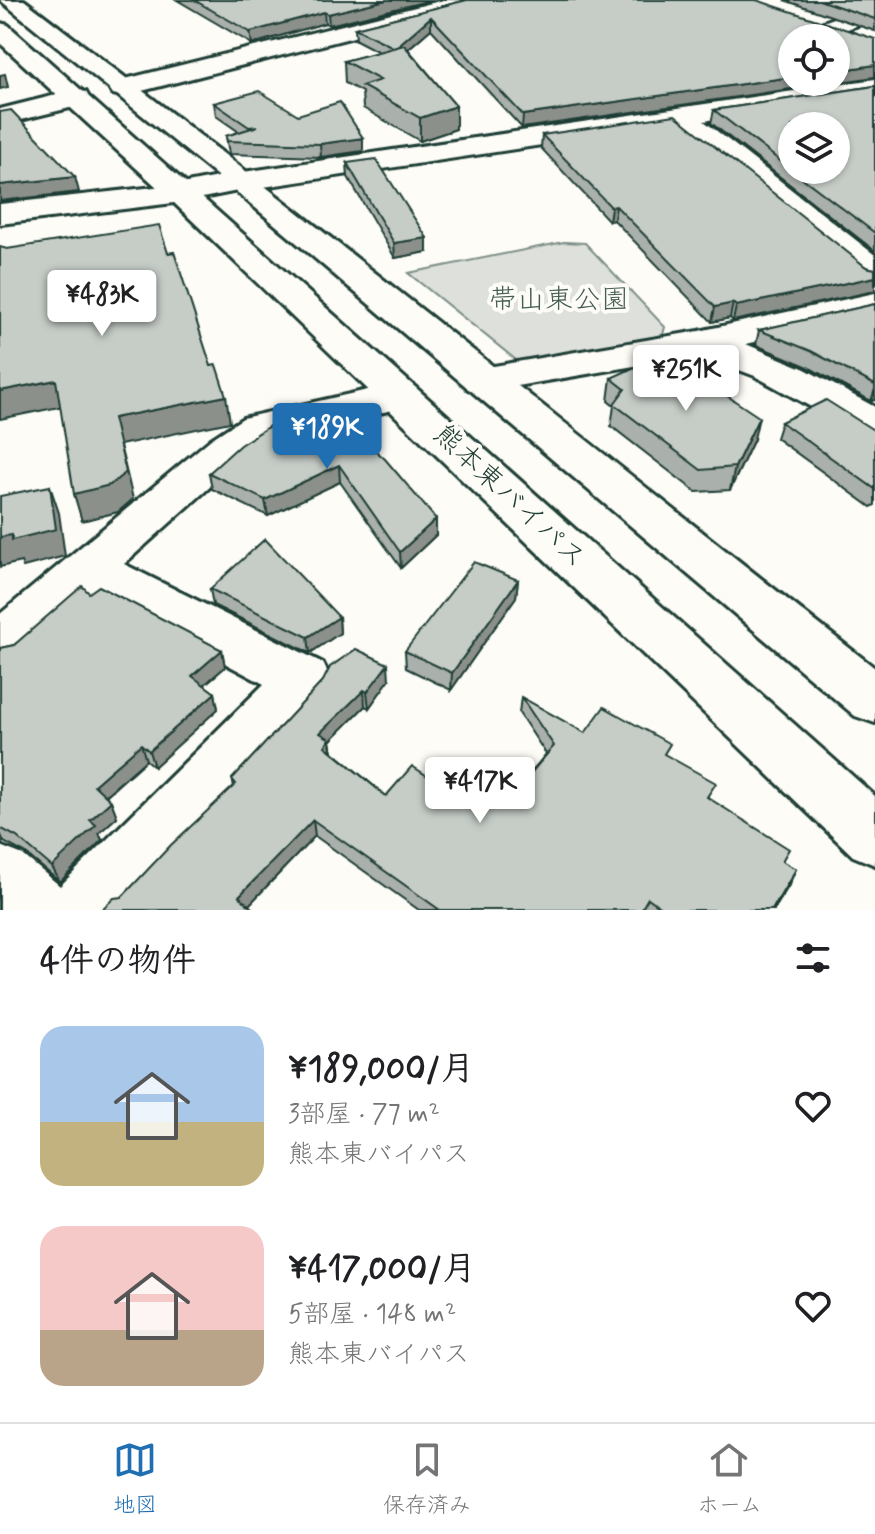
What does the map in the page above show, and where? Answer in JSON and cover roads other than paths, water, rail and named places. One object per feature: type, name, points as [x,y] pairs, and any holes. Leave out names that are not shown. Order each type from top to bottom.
[{"type":"main road","points":[[10,0],[243,181],[875,700]]},
{"type":"main road","points":[[122,88],[471,0]]},
{"type":"main road","points":[[839,24],[870,13],[875,6]]},
{"type":"main road","points":[[805,18],[822,24]]},
{"type":"main road","name":"熊本東バイパス","points":[[0,30],[182,193],[875,836]]},
{"type":"main road","points":[[850,34],[860,37]]},
{"type":"main road","points":[[0,214],[182,193],[243,181],[875,87]]},
{"type":"main road","points":[[0,117],[76,98]]},
{"type":"main road","points":[[679,115],[875,272]]},
{"type":"main road","points":[[482,380],[699,343],[875,304]]},
{"type":"main road","points":[[699,343],[727,349],[766,365],[875,424]]},
{"type":"main road","points":[[0,644],[226,449],[258,428],[399,396]]},
{"type":"main road","points":[[82,910],[304,679],[88,568]]},
{"type":"main road","points":[[0,877],[38,910]]},
{"type":"park label","name":"帯山東公園","points":[[559,300]]}]
